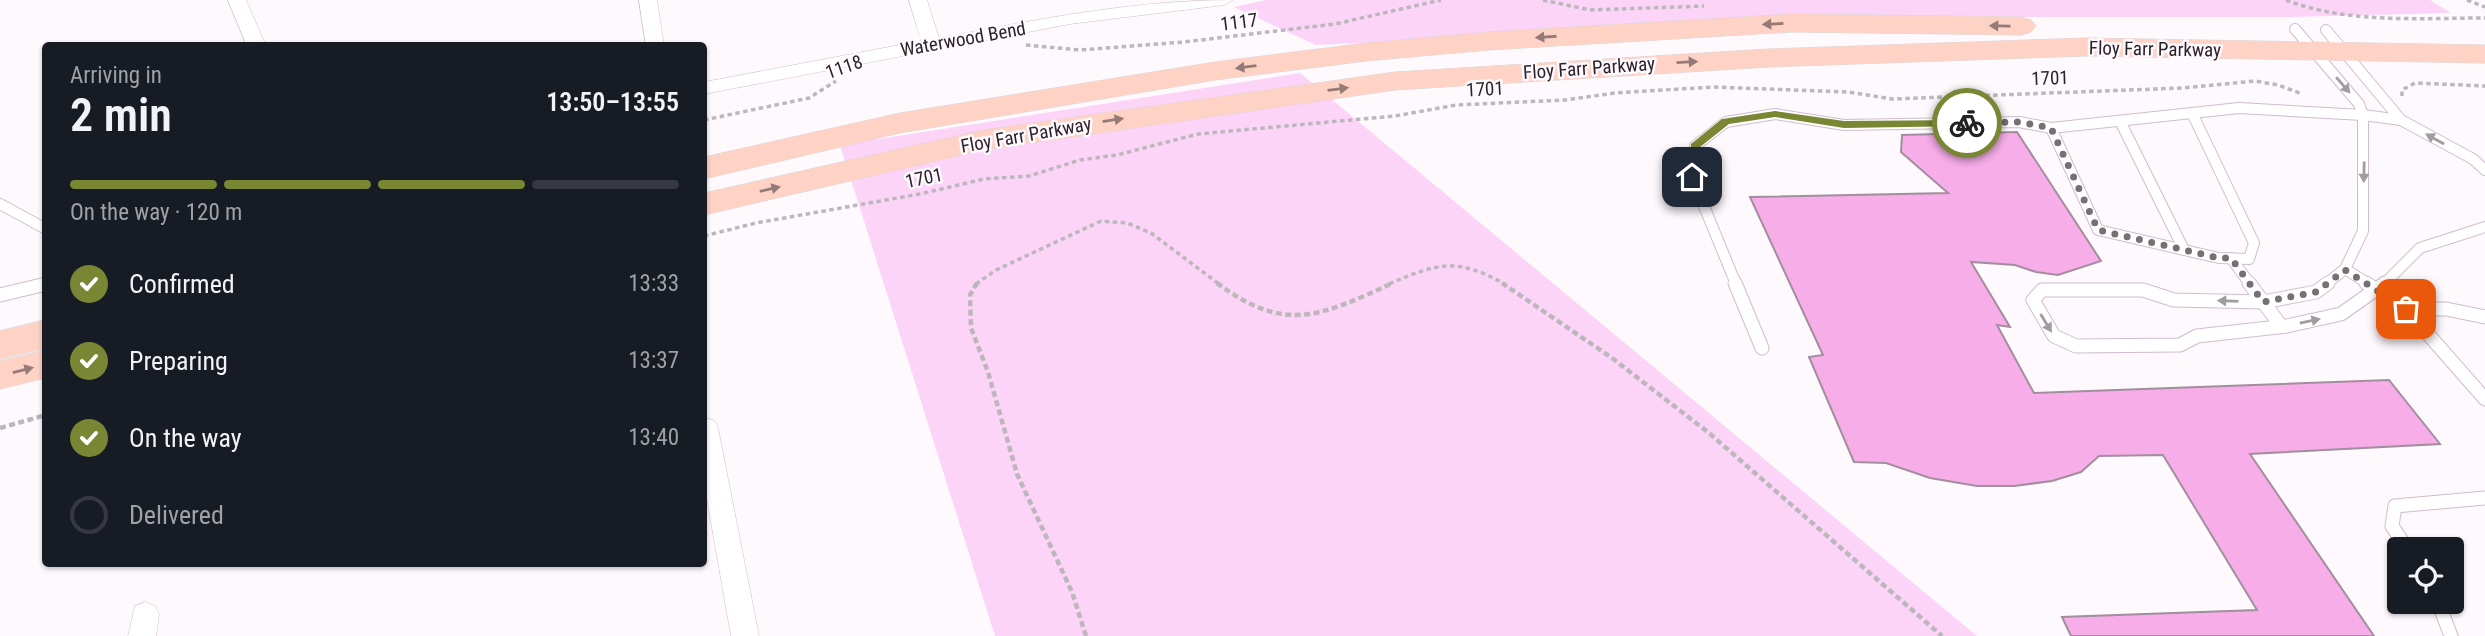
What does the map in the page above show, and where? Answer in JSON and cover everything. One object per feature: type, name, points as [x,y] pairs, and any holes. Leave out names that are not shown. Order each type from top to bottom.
[{"type":"main road","name":"Floy Farr Parkway","points":[[707,167],[900,123],[1215,71],[1366,52],[1489,41],[1792,23],[2312,37],[2346,52],[2474,34]]},
{"type":"main road","name":"Floy Farr Parkway","points":[[707,203],[983,140],[1395,81],[1742,59],[2312,37],[2474,34]]},
{"type":"main road","points":[[0,343],[42,344]]},
{"type":"main road","points":[[0,375],[42,345]]},
{"type":"street","points":[[237,0],[255,42]]},
{"type":"street","points":[[648,0],[654,42]]},
{"type":"street","points":[[918,0],[931,44]]},
{"type":"street","name":"Waterwood Bend","points":[[707,87],[1070,19],[1224,0]]},
{"type":"street","points":[[707,433],[746,636]]},
{"type":"lane","points":[[2312,37],[2364,115],[2363,231],[2345,270],[2316,292],[2263,302],[2174,300],[2143,290],[2042,290],[2033,300],[2054,336],[2076,346],[2180,345],[2197,336],[2281,326],[2341,314],[2378,290],[2420,248],[2485,227]]},
{"type":"lane","points":[[2346,52],[2401,120],[2473,159],[2485,170]]},
{"type":"lane","points":[[1762,348],[1692,177],[1695,146],[1726,122],[1775,114],[1844,125],[2020,122],[2051,128],[2239,108],[2364,115],[2401,120]]},
{"type":"lane","points":[[2051,128],[2098,230],[2184,250],[2249,259],[2254,243],[2192,113]]},
{"type":"lane","points":[[2120,121],[2184,250]]},
{"type":"lane","points":[[0,204],[42,227]]},
{"type":"lane","points":[[2231,258],[2281,326]]},
{"type":"lane","points":[[2345,270],[2406,309],[2485,398]]},
{"type":"lane","points":[[0,295],[42,285]]},
{"type":"lane","points":[[2406,309],[2459,309],[2485,317]]},
{"type":"lane","points":[[2399,537],[2392,526],[2395,506],[2485,498]]},
{"type":"lane","points":[[2443,614],[2451,636]]},
{"type":"path","name":"1117","points":[[1016,44],[1080,50],[1184,42],[1335,24],[1441,0]]},
{"type":"path","points":[[1543,0],[1590,10],[1712,5]]},
{"type":"path","points":[[1643,7],[1646,0]]},
{"type":"path","points":[[2286,0],[2309,9],[2474,34]]},
{"type":"path","points":[[2468,0],[2485,7]]},
{"type":"path","name":"1118","points":[[707,119],[809,98],[834,82],[847,78]]},
{"type":"path","name":"1701","points":[[707,235],[756,223],[920,194],[984,179],[1029,176],[1080,160],[1117,155],[1198,134],[1395,116],[1456,105],[1565,100],[1615,93],[1713,87],[1849,92],[1892,99],[2109,92],[2255,81],[2278,85],[2314,99]]},
{"type":"path","points":[[2388,105],[2401,106],[2402,90],[2415,83],[2485,86]]},
{"type":"path","points":[[1086,636],[1072,592],[1017,474],[988,372],[971,328],[970,295],[978,281],[996,270],[1101,221],[1118,220],[1162,238],[1249,306],[1279,315],[1303,314],[1340,307],[1418,272],[1447,263],[1480,270],[1631,370],[1791,501],[1942,636]]},
{"type":"path","points":[[0,428],[42,416]]},
{"type":"shaded area","points":[[1266,0],[2430,0],[2451,13],[2291,17],[1977,17],[1316,45],[1234,7]]},
{"type":"shaded area","points":[[1300,73],[1977,636],[995,636],[840,145]]},
{"type":"building","points":[[2017,132],[2101,261],[2058,275],[2015,265],[1971,262],[2010,327],[1997,325],[2034,393],[2389,380],[2440,444],[2250,454],[2374,636],[2071,636],[2062,617],[2257,610],[2163,455],[2099,456],[2081,472],[2052,481],[2014,486],[1977,486],[1930,478],[1886,463],[1854,462],[1809,357],[1823,355],[1750,197],[1948,193],[1901,152],[1902,135]]},
{"type":"way so far","points":[[1967,123],[2020,122],[2051,128],[2098,230],[2219,258],[2231,258],[2263,302],[2316,292],[2345,270],[2406,309]]},
{"type":"route","points":[[1692,177],[1695,146],[1726,122],[1775,114],[1844,125],[1967,123]]}]
